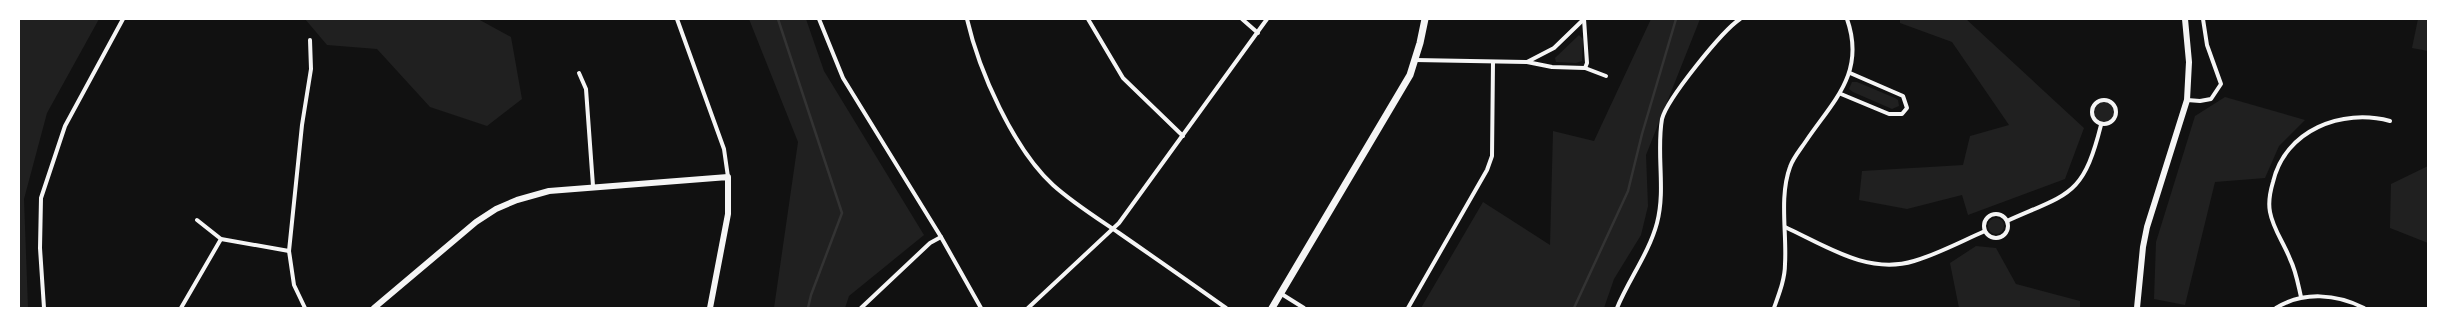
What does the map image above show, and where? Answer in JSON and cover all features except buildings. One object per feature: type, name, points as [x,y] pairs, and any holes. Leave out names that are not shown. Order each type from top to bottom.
[{"type":"main road","points":[[1272,308],[1410,75],[1416,60],[1425,19]]},
{"type":"street","points":[[44,308],[40,248],[41,198],[64,126],[123,19]]},
{"type":"street","points":[[677,19],[724,149],[728,177],[728,214],[710,308]]},
{"type":"street","points":[[818,19],[843,78],[941,237],[981,308]]},
{"type":"street","points":[[968,19],[971,36],[997,102],[1031,159],[1052,184],[1113,229],[1226,308]]},
{"type":"street","points":[[1088,19],[1123,78],[1183,136]]},
{"type":"street","points":[[1242,19],[1258,33]]},
{"type":"street","points":[[1028,308],[1113,229],[1183,136],[1267,19]]},
{"type":"street","points":[[1527,62],[1554,48],[1584,19]]},
{"type":"street","points":[[1584,19],[1587,64],[1585,68]]},
{"type":"street","points":[[1617,308],[1657,224],[1661,208],[1662,125],[1667,107],[1726,30],[1740,19]]},
{"type":"street","points":[[1774,308],[1786,266],[1785,196],[1789,168],[1812,132],[1841,94],[1850,73],[1853,44],[1847,19]]},
{"type":"street","points":[[2137,308],[2143,247],[2147,227],[2187,100],[2189,67],[2185,19]]},
{"type":"street","points":[[2187,100],[2200,101],[2211,98],[2221,84],[2207,45],[2203,19]]},
{"type":"street","points":[[305,308],[294,285],[289,251],[302,124],[311,69],[310,40]]},
{"type":"street","points":[[1416,60],[1527,62],[1552,67],[1585,68],[1606,76]]},
{"type":"street","points":[[1408,308],[1489,163],[1493,137],[1493,62]]},
{"type":"street","points":[[579,73],[586,89],[594,186]]},
{"type":"street","points":[[1841,94],[1889,114],[1902,114],[1907,108],[1903,96],[1850,73]]},
{"type":"street","points":[[2100,100],[2107,100],[2116,108],[2116,117],[2110,123],[2101,125],[2093,117],[2092,109],[2100,100]]},
{"type":"street","points":[[2301,297],[2294,267],[2274,226],[2270,211],[2270,196],[2274,174],[2283,156],[2300,137],[2322,124],[2359,116],[2390,121]]},
{"type":"street","points":[[2007,221],[2064,196],[2076,186],[2087,170],[2101,125]]},
{"type":"street","points":[[374,308],[476,222],[496,209],[549,191],[594,186],[728,177]]},
{"type":"street","points":[[1991,214],[2002,215],[2007,221],[2007,230],[2002,236],[1990,237],[1985,231],[1984,223],[1991,214]]},
{"type":"street","points":[[197,220],[221,239],[289,251]]},
{"type":"street","points":[[1785,227],[1857,260],[1875,264],[1894,265],[1915,261],[1985,231]]},
{"type":"street","points":[[861,308],[930,243],[941,237]]},
{"type":"street","points":[[181,308],[221,239]]},
{"type":"street","points":[[1280,293],[1304,308]]},
{"type":"street","points":[[2276,308],[2301,297],[2317,295],[2339,299],[2364,308]]},
{"type":"shaded area","points":[[19,19],[99,19],[47,113],[24,199],[28,308],[19,308]]},
{"type":"shaded area","points":[[305,19],[478,19],[511,37],[522,99],[487,126],[430,107],[377,49],[327,45]]},
{"type":"shaded area","points":[[749,19],[806,19],[824,71],[924,235],[849,296],[845,308],[774,308],[798,142]]},
{"type":"shaded area","points":[[1651,19],[1700,19],[1646,155],[1648,206],[1641,235],[1614,279],[1604,308],[1421,308],[1483,202],[1550,245],[1553,131],[1594,141]]},
{"type":"shaded area","points":[[1900,19],[1966,19],[2084,128],[2065,179],[1968,215],[1962,195],[1907,209],[1859,200],[1862,171],[1963,165],[1970,136],[2009,125],[1952,42],[1900,23]]},
{"type":"shaded area","points":[[2418,19],[2428,19],[2428,51],[2412,48]]},
{"type":"shaded area","points":[[1579,35],[1583,39],[1582,61],[1576,63],[1556,62],[1555,58]]},
{"type":"shaded area","points":[[1852,82],[1857,82],[1895,98],[1898,100],[1899,106],[1892,109],[1853,92],[1849,89]]},
{"type":"shaded area","points":[[2225,97],[2305,120],[2279,146],[2265,178],[2215,182],[2185,305],[2154,299],[2156,242],[2195,116]]},
{"type":"shaded area","points":[[2104,102],[2111,105],[2114,112],[2111,119],[2104,122],[2097,119],[2094,112],[2097,105]]},
{"type":"shaded area","points":[[2428,166],[2428,243],[2390,228],[2391,184]]},
{"type":"shaded area","points":[[1993,218],[1999,218],[2004,223],[2002,232],[1999,234],[1993,234],[1988,229],[1988,223]]},
{"type":"shaded area","points":[[1976,246],[1996,248],[2016,284],[2080,301],[2080,308],[1959,308],[1950,263]]},
{"type":"waterway","points":[[778,19],[842,213],[811,295],[808,308]]},
{"type":"waterway","points":[[1574,308],[1628,191],[1642,134],[1676,19]]}]
